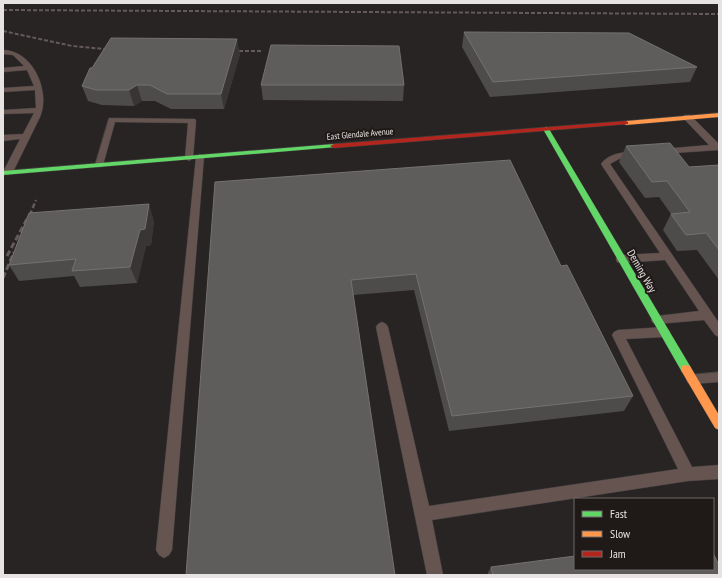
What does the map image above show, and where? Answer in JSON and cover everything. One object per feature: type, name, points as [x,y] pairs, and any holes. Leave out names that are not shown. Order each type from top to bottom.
[{"type":"street","name":"East Glendale Avenue","points":[[6,172],[719,115]]},
{"type":"street","name":"Deming Way","points":[[546,129],[719,425]]},
{"type":"lane","points":[[3,52],[14,53],[30,68],[37,82],[40,105],[35,119],[6,172]]},
{"type":"lane","points":[[3,70],[30,68]]},
{"type":"lane","points":[[3,90],[38,88]]},
{"type":"lane","points":[[3,112],[39,110]]},
{"type":"lane","points":[[687,117],[717,147]]},
{"type":"lane","points":[[99,165],[112,120],[192,120],[194,158],[164,550]]},
{"type":"lane","points":[[3,138],[26,136]]},
{"type":"lane","points":[[717,147],[615,157],[609,159],[605,164],[719,332]]},
{"type":"lane","points":[[621,259],[667,256]]},
{"type":"lane","points":[[657,320],[708,315]]},
{"type":"lane","points":[[382,327],[435,575]]},
{"type":"lane","points":[[664,332],[618,335],[688,474]]},
{"type":"lane","points":[[692,379],[719,377]]},
{"type":"lane","points":[[423,514],[688,474],[719,472]]},
{"type":"building","points":[[464,32],[629,33],[697,67],[493,82]]},
{"type":"building","points":[[111,38],[237,39],[221,94],[167,94],[150,85],[137,85],[129,90],[96,90],[82,86],[90,68],[92,68]]},
{"type":"building","points":[[271,45],[399,46],[404,85],[261,85]]},
{"type":"building","points":[[670,143],[689,167],[719,165],[719,250],[706,233],[686,235],[671,214],[690,212],[667,181],[652,182],[626,146]]},
{"type":"building","points":[[510,160],[561,266],[567,265],[633,396],[452,416],[416,274],[351,280],[395,575],[186,575],[215,182]]},
{"type":"building","points":[[149,204],[145,229],[140,230],[130,267],[72,271],[76,259],[9,265],[29,213]]},
{"type":"building","points":[[714,555],[719,565],[719,575],[493,575],[491,567],[574,556],[574,570],[714,570]]},
{"type":"railway","points":[[3,10],[719,14]]},
{"type":"railway","points":[[3,31],[72,46],[115,50]]},
{"type":"railway","points":[[227,51],[261,51]]},
{"type":"railway","points":[[27,222],[36,200]]},
{"type":"railway","points":[[7,256],[26,221]]},
{"type":"railway","points":[[3,278],[14,252]]},
{"type":"traffic: fast","points":[[546,129],[686,369]]},
{"type":"traffic: fast","points":[[3,173],[334,146]]},
{"type":"traffic: slow","points":[[626,123],[719,115]]},
{"type":"traffic: slow","points":[[686,369],[719,425]]},
{"type":"traffic: jam","points":[[334,146],[626,123]]}]
